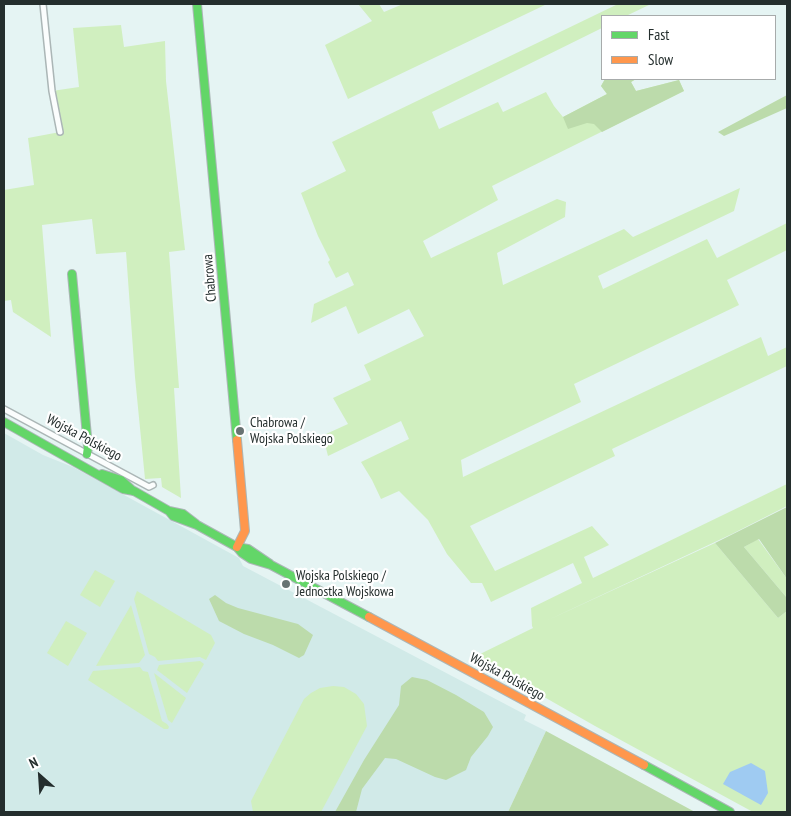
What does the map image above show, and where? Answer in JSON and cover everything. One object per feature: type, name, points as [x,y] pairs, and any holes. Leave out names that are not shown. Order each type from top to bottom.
[{"type":"main road","name":"Chabrowa","points":[[197,4],[245,527],[244,534],[237,548]]},
{"type":"main road","points":[[72,274],[88,447],[87,454]]},
{"type":"main road","name":"Wojska Polskiego","points":[[4,422],[123,489],[134,491],[169,511],[183,522],[197,526],[237,548],[251,559],[271,565],[730,812]]},
{"type":"street","points":[[43,4],[52,91],[60,132]]},
{"type":"street","name":"Wojska Polskiego","points":[[4,409],[149,487],[154,485]]},
{"type":"shaded area","points":[[4,433],[43,455],[73,467],[239,558],[243,566],[526,715],[524,720],[546,731],[508,812],[4,812]]},
{"type":"green space","points":[[358,4],[379,4],[384,12],[403,4],[547,4],[348,99],[325,45],[372,21]]},
{"type":"green space","points":[[618,4],[651,4],[628,15],[601,15],[601,28],[432,112],[439,129],[498,102],[503,112],[546,92],[563,117],[607,94],[601,86],[604,80],[634,80],[631,82],[636,91],[679,80],[684,91],[492,186],[498,200],[423,241],[431,258],[557,199],[566,202],[565,217],[497,253],[503,285],[624,229],[633,237],[740,188],[734,211],[598,276],[603,289],[707,239],[717,258],[787,223],[787,250],[727,280],[739,305],[574,384],[581,402],[461,460],[463,477],[761,337],[768,356],[787,347],[787,366],[612,449],[615,456],[470,526],[495,571],[592,526],[609,545],[584,557],[593,578],[787,484],[787,506],[732,534],[546,621],[715,543],[778,618],[787,611],[787,812],[753,812],[595,726],[474,657],[533,628],[531,608],[582,583],[573,563],[491,602],[482,583],[471,583],[447,554],[428,520],[399,491],[381,499],[361,462],[409,439],[401,421],[328,456],[326,448],[315,439],[348,424],[333,398],[371,380],[364,365],[424,336],[409,309],[358,334],[346,306],[311,323],[314,304],[354,285],[348,272],[336,278],[301,193],[346,171],[332,142]]},
{"type":"green space","points":[[121,25],[124,47],[165,41],[166,81],[185,250],[169,252],[179,388],[174,388],[181,498],[162,487],[161,478],[145,479],[126,252],[96,254],[92,219],[42,225],[51,337],[13,312],[11,300],[4,301],[4,190],[34,185],[28,138],[60,132],[52,91],[79,87],[73,28]]},
{"type":"green space","points":[[604,80],[634,80],[631,82],[636,91],[679,80],[684,91],[602,132],[594,124],[587,123],[568,129],[563,117],[607,94],[601,86]]},
{"type":"green space","points":[[787,95],[787,108],[724,136],[718,132]]},
{"type":"green space","points":[[787,507],[787,579],[759,539],[744,547],[787,598],[787,611],[778,618],[715,543]]},
{"type":"green space","points":[[758,539],[787,579],[787,598],[744,547]]},
{"type":"green space","points":[[95,570],[115,581],[100,607],[80,595]]},
{"type":"green space","points":[[137,591],[211,635],[215,643],[206,660],[200,657],[158,661],[149,654],[134,599]]},
{"type":"green space","points":[[215,595],[226,603],[238,608],[298,624],[313,635],[304,655],[299,658],[219,621],[209,599]]},
{"type":"green space","points":[[131,605],[145,655],[139,663],[96,666]]},
{"type":"green space","points":[[66,621],[87,633],[68,666],[47,653]]},
{"type":"green space","points":[[200,661],[204,664],[187,693],[157,670],[159,665]]},
{"type":"green space","points":[[140,667],[143,671],[148,672],[162,721],[167,724],[168,729],[164,729],[88,680],[93,671]]},
{"type":"green space","points":[[154,673],[186,698],[172,723],[168,720]]},
{"type":"green space","points":[[412,677],[427,680],[484,712],[493,727],[488,736],[471,757],[466,770],[446,780],[396,759],[385,758],[362,789],[356,812],[335,812],[364,760],[399,705],[401,686]]},
{"type":"green space","points":[[344,687],[356,694],[364,704],[367,726],[321,812],[253,812],[251,801],[304,699],[320,688]]},
{"type":"green space","points":[[546,731],[695,812],[508,812]]},
{"type":"water","points":[[751,763],[765,771],[768,793],[761,805],[723,784],[730,772]]},
{"type":"traffic: fast","points":[[197,4],[237,440]]},
{"type":"traffic: fast","points":[[72,274],[88,447],[87,454]]},
{"type":"traffic: fast","points":[[4,422],[123,489],[134,491],[169,511],[173,516],[197,525],[237,547],[251,559],[271,565],[369,617]]},
{"type":"traffic: fast","points":[[102,474],[121,480],[133,491]]},
{"type":"traffic: fast","points":[[169,511],[183,514],[196,524]]},
{"type":"traffic: fast","points":[[237,547],[248,549],[270,564]]},
{"type":"traffic: fast","points":[[644,765],[730,812]]},
{"type":"traffic: slow","points":[[237,440],[245,531],[237,547]]},
{"type":"traffic: slow","points":[[369,617],[644,765]]},
{"type":"place","name":"Chabrowa / Wojska Polskiego","points":[[240,431]]},
{"type":"place","name":"Wojska Polskiego / Jednostka Wojskowa","points":[[286,584]]}]
